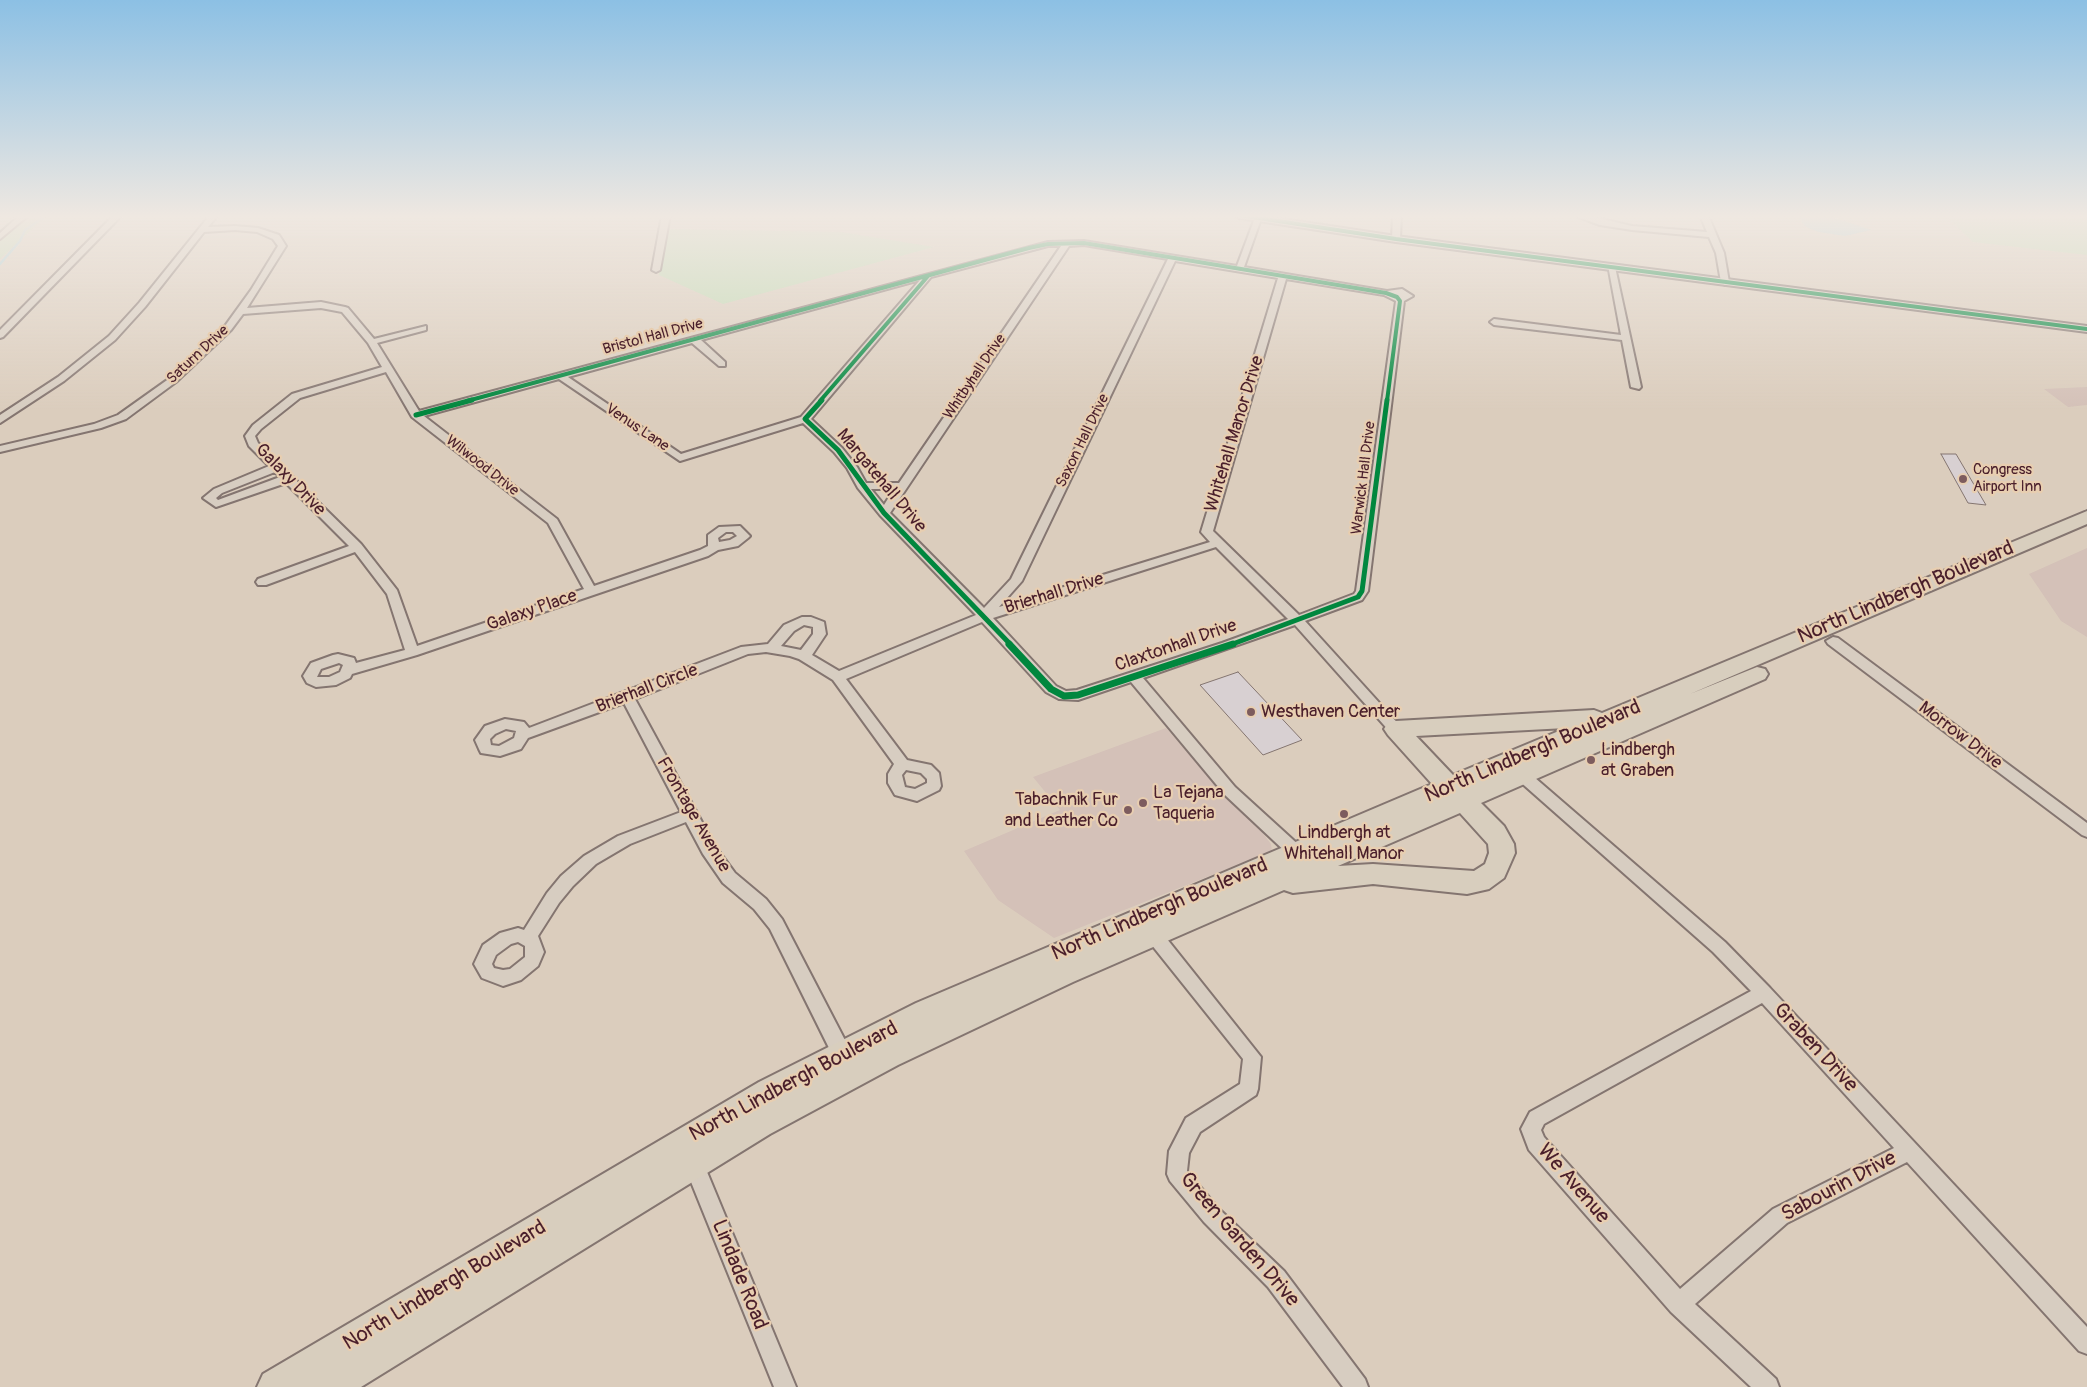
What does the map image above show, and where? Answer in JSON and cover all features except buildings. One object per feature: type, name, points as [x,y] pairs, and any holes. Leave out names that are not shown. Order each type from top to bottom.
[{"type":"highway","name":"North Lindbergh Boulevard","points":[[327,1387],[693,1162],[759,1123],[887,1055],[1005,998],[1267,885],[1617,716],[2087,517]]},
{"type":"highway","name":"North Lindbergh Boulevard","points":[[276,1387],[712,1125],[842,1054],[985,985],[1296,852],[1458,794],[1522,775],[2087,531]]},
{"type":"highway","points":[[1396,729],[1562,722],[1617,716]]},
{"type":"highway","points":[[1267,885],[1350,875],[1406,877],[1450,882],[1480,881],[1495,871],[1500,861],[1501,844],[1495,833],[1423,760],[1396,729]]},
{"type":"street","points":[[0,335],[54,280]]},
{"type":"street","points":[[0,420],[61,380],[112,338],[162,280]]},
{"type":"street","name":"Saturn Drive","points":[[2,448],[97,426],[128,414],[192,364],[242,311],[263,280]]},
{"type":"street","name":"Bristol Hall Drive","points":[[416,415],[913,280]]},
{"type":"street","points":[[805,419],[925,280]]},
{"type":"street","name":"Whitbyhall Drive","points":[[884,512],[1033,280]]},
{"type":"street","name":"Saxon Hall Drive","points":[[984,616],[1016,581],[1162,280]]},
{"type":"street","name":"Whitehall Manor Drive","points":[[1281,280],[1207,532],[1297,620],[1396,729]]},
{"type":"street","name":"Bristol Hall Drive","points":[[1297,280],[1394,297]]},
{"type":"street","points":[[1614,280],[1636,387]]},
{"type":"street","points":[[1708,280],[2087,329]]},
{"type":"street","points":[[884,287],[899,293],[905,303]]},
{"type":"street","name":"Warwick Hall Drive","points":[[1297,620],[1358,597],[1362,591],[1394,297]]},
{"type":"street","name":"Wilwood Drive","points":[[242,311],[321,305],[336,306],[350,315],[372,342],[387,370],[416,415],[553,521],[591,591]]},
{"type":"street","points":[[1494,322],[1625,338]]},
{"type":"street","points":[[372,342],[423,328]]},
{"type":"street","points":[[694,339],[722,364]]},
{"type":"street","name":"Galaxy Drive","points":[[387,370],[296,396],[257,427],[250,436],[253,444],[357,547],[393,593],[412,652]]},
{"type":"street","name":"Venus Lane","points":[[559,375],[680,458],[805,419]]},
{"type":"street","name":"Margatehall Drive","points":[[805,419],[838,450],[852,467],[862,486],[884,512],[984,616],[1041,680],[1051,690],[1064,696]]},
{"type":"street","points":[[277,467],[218,492],[209,498],[216,504],[288,478]]},
{"type":"street","points":[[862,486],[901,486]]},
{"type":"street","name":"Brierhall Drive","points":[[838,677],[984,616],[1218,543]]},
{"type":"street","points":[[262,582],[357,547]]},
{"type":"street","name":"Galaxy Place","points":[[349,670],[412,652],[704,553],[714,547]]},
{"type":"street","name":"Claxtonhall Drive","points":[[1064,696],[1078,695],[1134,677],[1297,620]]},
{"type":"street","points":[[771,649],[789,628],[802,621],[811,621],[819,625],[820,634],[804,656]]},
{"type":"street","name":"Morrow Drive","points":[[1833,641],[2087,830]]},
{"type":"street","name":"Brierhall Circle","points":[[523,735],[627,697],[746,650],[771,649],[804,656],[838,677],[902,764]]},
{"type":"street","points":[[1134,677],[1230,791],[1296,852]]},
{"type":"street","name":"Frontage Avenue","points":[[627,697],[709,850],[729,878],[760,904],[776,924],[842,1054]]},
{"type":"street","name":"Graben Drive","points":[[1522,775],[1719,947],[1910,1150],[2087,1343]]},
{"type":"street","points":[[528,938],[558,893],[590,860],[624,840],[691,814]]},
{"type":"street","name":"Green Garden Drive","points":[[1153,934],[1252,1056],[1249,1089],[1227,1105],[1193,1125],[1179,1151],[1176,1174],[1211,1215],[1276,1279],[1357,1387]]},
{"type":"street","name":"We Avenue","points":[[1764,993],[1537,1118],[1531,1129],[1536,1143],[1679,1304],[1768,1387]]},
{"type":"street","name":"Sabourin Drive","points":[[1679,1304],[1780,1216],[1910,1150]]},
{"type":"street","name":"Lindade Road","points":[[693,1162],[785,1387]]},
{"type":"shaded area","points":[[2087,387],[2087,405],[2068,407],[2044,389]]},
{"type":"shaded area","points":[[2087,548],[2087,637],[2061,621],[2029,574]]},
{"type":"shaded area","points":[[1166,728],[1233,805],[1261,831],[1271,844],[1272,851],[1054,938],[998,900],[964,851],[1060,810],[1033,777]]},
{"type":"green space","points":[[669,280],[813,280],[723,304]]},
{"type":"cycle path","points":[[416,415],[913,280]]},
{"type":"cycle path","points":[[925,280],[805,419],[838,450],[852,467],[860,483],[884,513],[984,616],[1051,689],[1064,696],[1078,695],[1227,646],[1358,597],[1362,591],[1400,301],[1397,297],[1386,293],[1306,280]]},
{"type":"cycle path","points":[[1709,280],[2087,329]]},
{"type":"place","name":"Congress Airport Inn","points":[[1963,479]]},
{"type":"place","name":"Westhaven Center","points":[[1251,712]]},
{"type":"place","name":"Lindbergh at Graben","points":[[1591,760]]},
{"type":"place","name":"La Tejana Taqueria","points":[[1143,803]]},
{"type":"place","name":"Tabachnik Fur and Leather Co","points":[[1128,810]]},
{"type":"place","name":"Lindbergh at Whitehall Manor","points":[[1344,814]]}]
